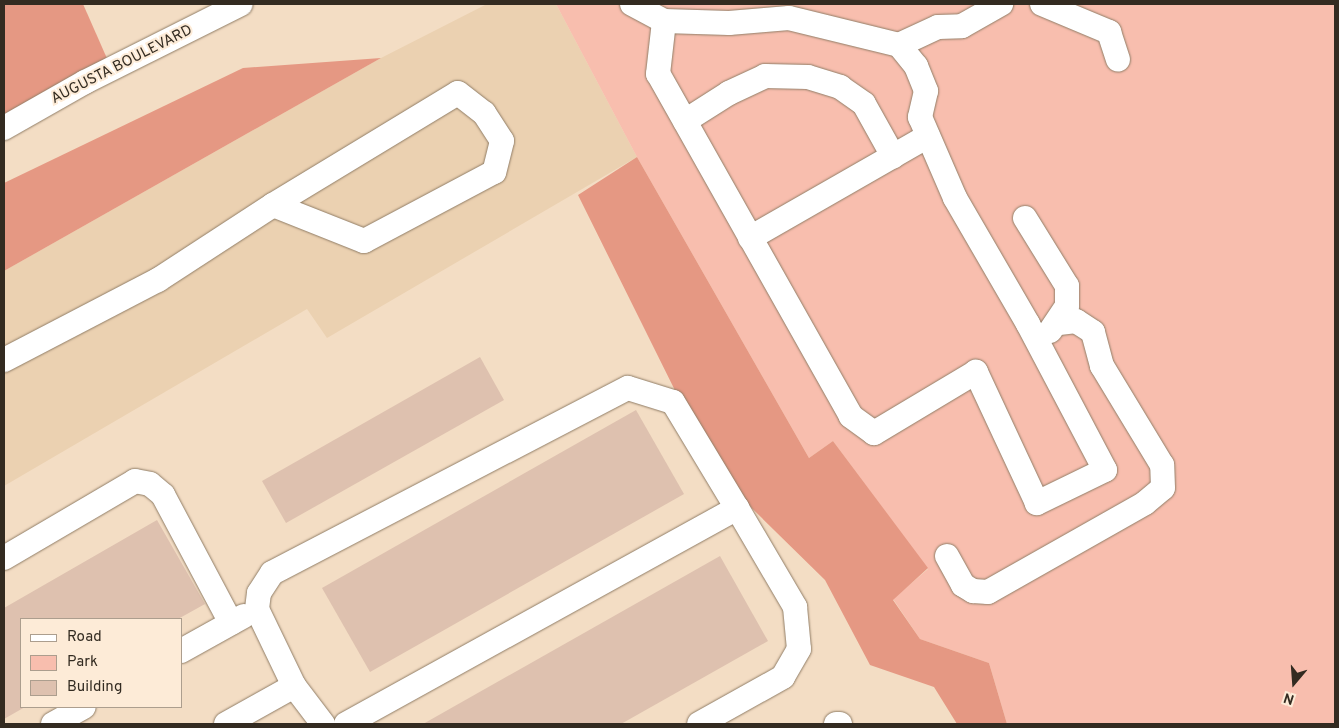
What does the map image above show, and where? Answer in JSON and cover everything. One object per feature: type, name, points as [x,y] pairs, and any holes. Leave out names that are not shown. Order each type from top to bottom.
[{"type":"street","name":"AUGUSTA BOULEVARD","points":[[4,128],[85,82],[241,4]]},
{"type":"street","points":[[632,4],[664,21],[729,23],[789,18],[899,45],[916,66],[926,91],[920,117],[955,198],[1038,342],[1105,470],[1037,503],[976,372],[874,433],[851,416],[658,74],[664,21]]},
{"type":"street","points":[[899,45],[938,27],[962,26],[1001,4]]},
{"type":"street","points":[[1042,4],[1109,32],[1118,60]]},
{"type":"street","points":[[685,121],[729,93],[765,76],[808,77],[840,87],[864,104],[893,156]]},
{"type":"street","points":[[4,360],[158,280],[273,205],[458,93],[484,113],[502,141],[494,172],[364,241],[273,205]]},
{"type":"street","points":[[750,238],[928,136]]},
{"type":"street","points":[[1025,218],[1067,286],[1067,306],[1059,323],[1038,342]]},
{"type":"street","points":[[946,556],[963,585],[973,591],[988,592],[1145,503],[1163,488],[1162,465],[1102,366],[1093,332],[1076,321],[1059,323]]},
{"type":"street","points":[[323,724],[294,686],[257,609],[260,593],[272,574],[628,388],[673,402],[738,508],[795,607],[799,649],[783,677],[699,724]]},
{"type":"street","points":[[4,558],[135,481],[150,484],[163,495],[230,623]]},
{"type":"street","points":[[346,724],[738,508]]},
{"type":"street","points":[[182,650],[257,609]]},
{"type":"street","points":[[226,724],[294,686]]},
{"type":"street","points":[[53,724],[82,708]]},
{"type":"shaded area","points":[[4,4],[83,4],[109,63],[4,125]]},
{"type":"shaded area","points":[[487,4],[556,4],[637,157],[327,338],[307,309],[4,486],[4,271],[381,58]]},
{"type":"shaded area","points":[[381,58],[4,271],[4,183],[243,68]]},
{"type":"shaded area","points":[[637,157],[809,458],[833,441],[928,568],[893,600],[920,639],[989,663],[1007,724],[957,724],[934,687],[870,665],[825,580],[716,473],[578,195]]},
{"type":"green space","points":[[556,4],[1335,4],[1335,724],[1007,724],[989,663],[920,639],[893,599],[928,569],[833,441],[809,458],[637,157]]},
{"type":"building","points":[[480,357],[504,400],[286,523],[262,481]]},
{"type":"building","points":[[636,410],[684,494],[370,672],[322,588]]},
{"type":"building","points":[[157,520],[205,604],[180,618],[20,618],[20,708],[23,708],[4,719],[4,608]]},
{"type":"building","points":[[720,556],[768,641],[621,724],[423,724]]}]
